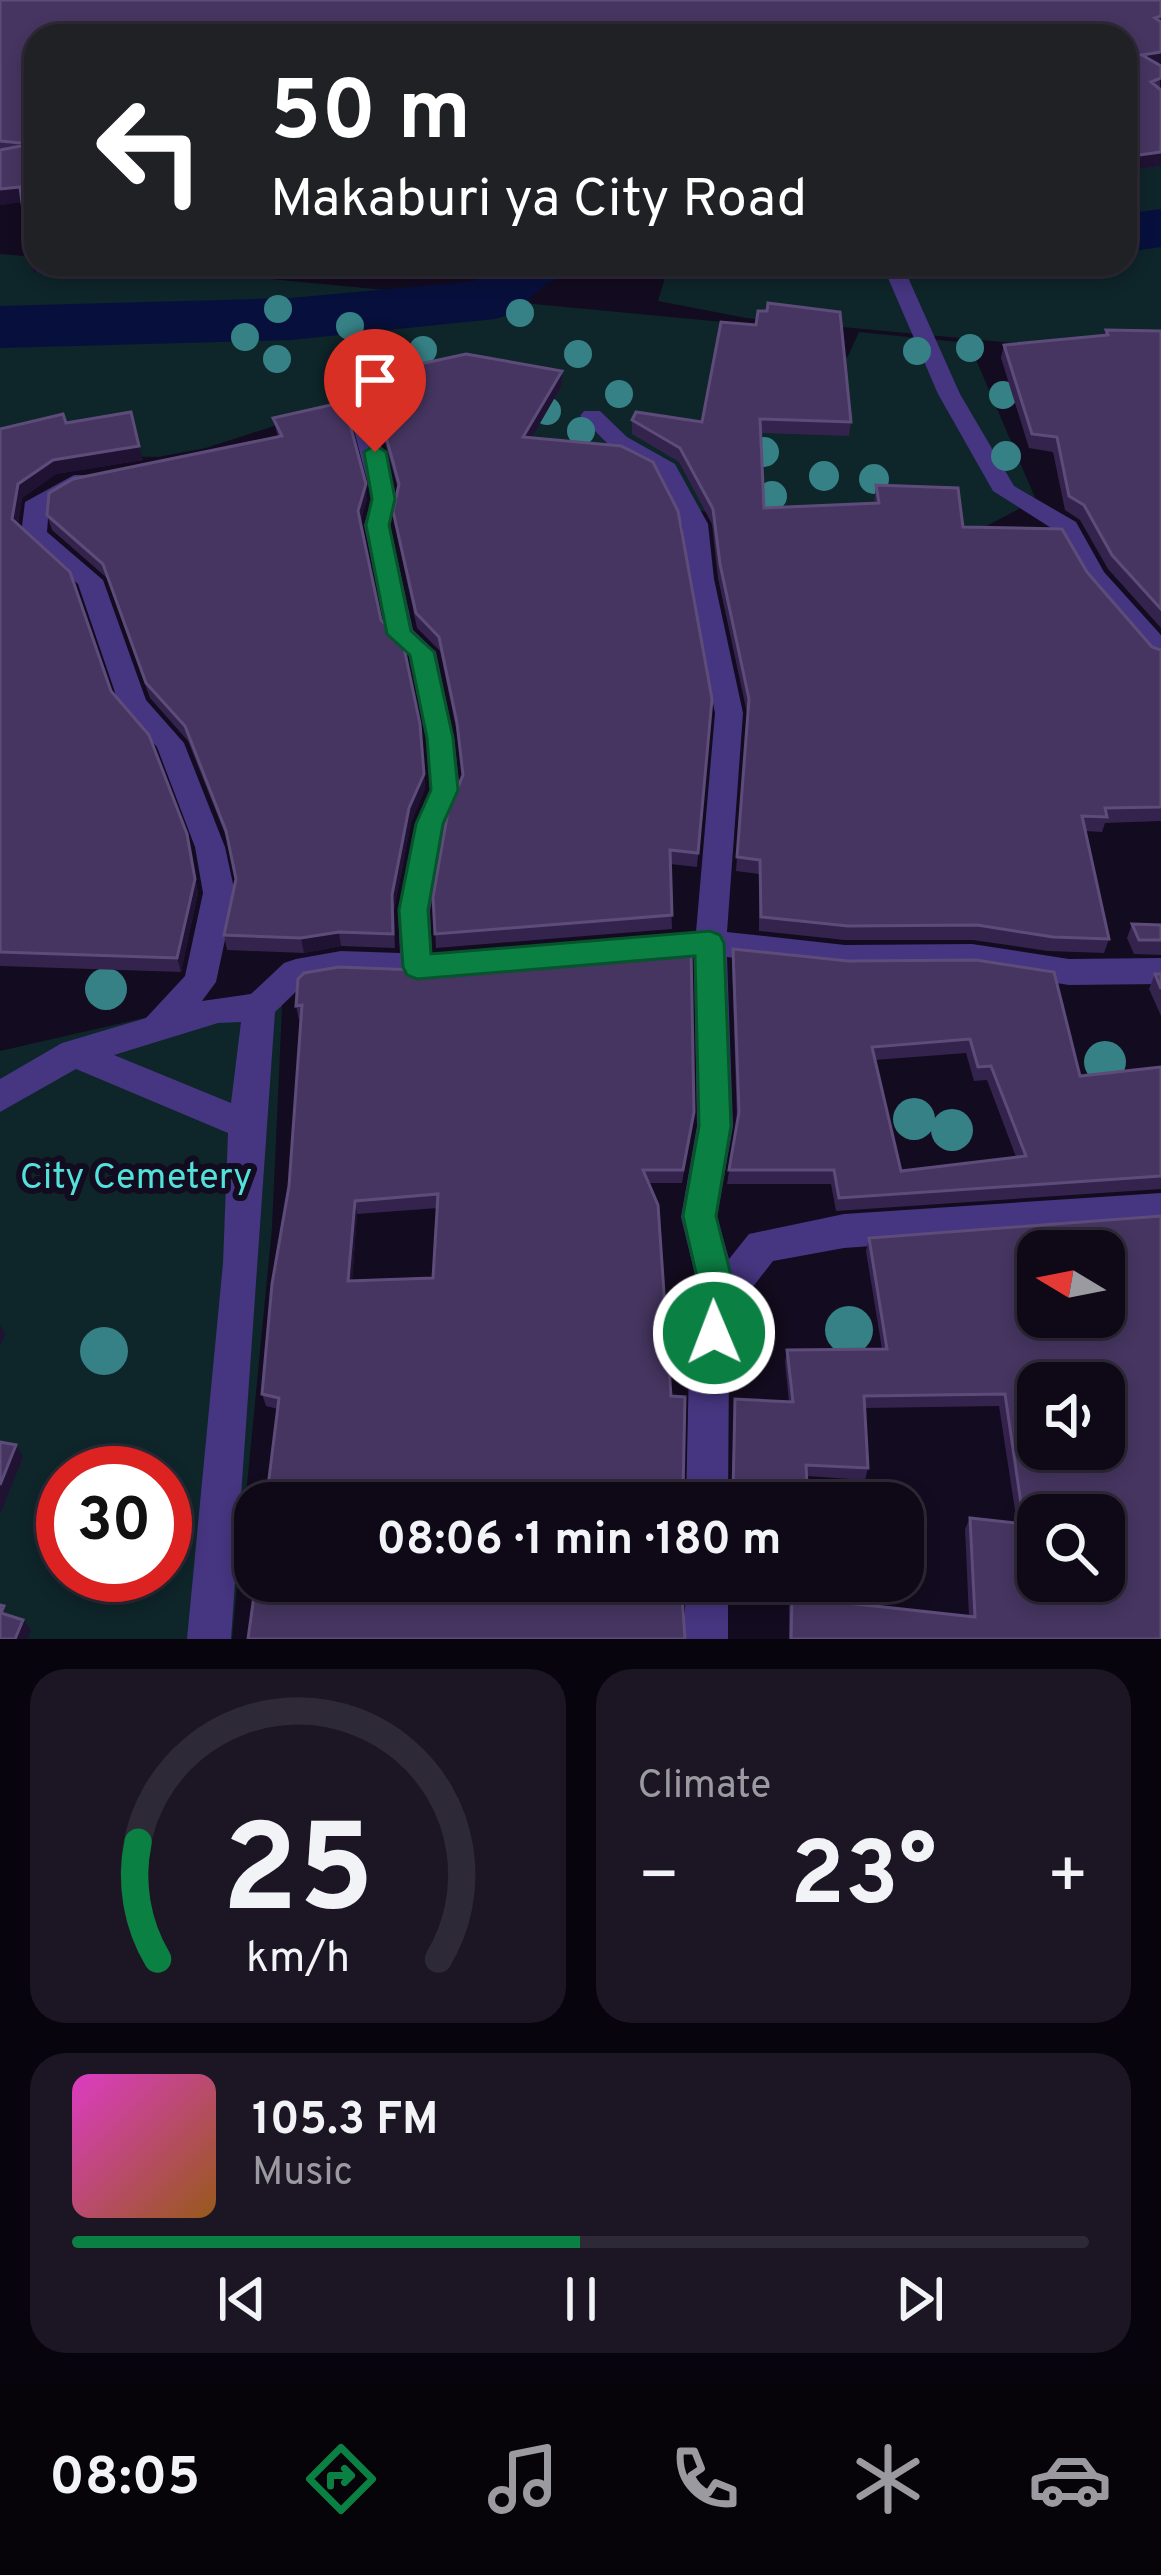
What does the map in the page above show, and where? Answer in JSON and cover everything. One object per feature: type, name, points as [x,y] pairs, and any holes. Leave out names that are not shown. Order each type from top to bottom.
[{"type":"street","points":[[897,276],[949,394],[1005,491],[1067,527],[1077,561],[1129,611],[1161,653]]},
{"type":"street","points":[[347,362],[375,452],[384,499],[377,525],[400,634],[422,652],[440,738],[445,790],[430,824],[414,910],[417,967]]},
{"type":"street","points":[[592,416],[619,442],[666,469],[695,524],[701,579],[712,614],[729,713],[710,943],[715,1126],[700,1216],[720,1299],[709,1366],[707,1482]]},
{"type":"street","points":[[110,473],[68,483],[38,502],[34,534],[90,580],[133,704],[170,743],[210,847],[219,893],[200,982],[156,1027]]},
{"type":"street","points":[[0,1097],[74,1053],[218,1010],[259,1007],[296,972],[341,964],[417,967],[710,943],[845,958],[972,957],[1069,972],[1161,971]]},
{"type":"street","points":[[209,1639],[242,1263],[246,1125],[259,1007]]},
{"type":"street","points":[[74,1053],[246,1125]]},
{"type":"street","points":[[720,1299],[762,1246],[844,1231],[1161,1209]]},
{"type":"street","points":[[706,1602],[706,1639]]},
{"type":"green space","points":[[1137,157],[1161,159],[1161,357],[746,318],[658,301],[665,276],[1137,276]]},
{"type":"green space","points":[[0,254],[24,256],[24,276],[238,276],[744,324],[815,376],[848,356],[859,332],[969,343],[1036,500],[931,555],[866,550],[668,503],[449,403],[314,413],[206,448],[158,457],[0,454]]},
{"type":"green space","name":"City Cemetery","points":[[283,986],[272,1228],[247,1482],[234,1482],[232,1639],[0,1639],[0,1051]]},
{"type":"building","points":[[0,0],[1161,0],[1161,16],[1155,18],[1161,22],[1161,52],[1142,55],[1161,66],[1161,78],[1151,82],[1161,90],[1161,152],[1137,155],[1137,24],[24,24],[24,143],[0,141]]},
{"type":"building","points":[[24,145],[24,218],[20,187],[0,189],[0,150]]},
{"type":"building","points":[[768,303],[840,312],[851,422],[760,419],[764,508],[879,503],[876,485],[958,488],[963,527],[1062,529],[1087,572],[1152,647],[1161,650],[1161,807],[1105,808],[1107,817],[1082,816],[1109,939],[1053,937],[977,925],[848,926],[761,917],[760,860],[737,857],[749,699],[713,509],[680,448],[632,420],[636,412],[702,422],[721,322],[756,325],[758,311],[767,311]]},
{"type":"building","points":[[1106,330],[1161,331],[1161,609],[1112,555],[1084,505],[1069,496],[1057,437],[1032,434],[1004,345],[1108,335]]},
{"type":"building","points":[[466,354],[562,371],[523,437],[621,446],[653,462],[678,511],[712,699],[698,853],[670,850],[672,915],[435,934],[433,897],[448,811],[463,775],[457,723],[439,637],[416,613],[393,511],[399,484],[369,375]]},
{"type":"building","points":[[344,402],[366,484],[358,511],[381,620],[403,643],[420,724],[424,774],[409,808],[392,895],[393,934],[224,935],[236,879],[226,831],[185,726],[146,683],[103,564],[47,515],[49,493],[73,479],[282,436],[273,418]]},
{"type":"building","points":[[131,412],[139,446],[53,460],[18,484],[12,519],[70,572],[111,691],[149,735],[187,834],[195,879],[177,958],[0,952],[0,429],[63,414],[66,423]]},
{"type":"building","points":[[1132,924],[1161,925],[1161,940],[1139,940]]},
{"type":"building","points":[[691,948],[694,1112],[683,1170],[643,1170],[658,1205],[671,1396],[685,1397],[683,1482],[269,1482],[279,1398],[262,1394],[272,1284],[289,1186],[302,1005],[296,1006],[298,979],[304,973],[339,967],[416,970]],"holes":[[[438,1194],[433,1278],[348,1281],[355,1201]]]},
{"type":"building","points":[[733,949],[848,961],[976,960],[1054,972],[1080,1076],[1161,1067],[1161,1176],[839,1198],[834,1170],[729,1170],[739,1112]],"holes":[[[970,1039],[978,1067],[991,1066],[1026,1156],[901,1171],[872,1047]]]},
{"type":"building","points":[[1161,1216],[1161,1639],[791,1639],[792,1602],[838,1602],[975,1617],[970,1518],[1017,1523],[1017,1602],[1125,1602],[1125,1494],[1020,1494],[1005,1394],[864,1396],[868,1468],[806,1465],[807,1482],[733,1482],[735,1399],[793,1402],[787,1350],[887,1349],[869,1238]]},
{"type":"building","points":[[0,1442],[16,1445],[0,1485]]},
{"type":"building","points":[[253,1602],[682,1602],[685,1639],[248,1639]]},
{"type":"building","points":[[0,1605],[4,1606],[1,1613],[23,1620],[15,1639],[0,1639]]},
{"type":"waterway","points":[[1137,231],[1161,228]]},
{"type":"waterway","points":[[0,327],[291,319],[495,299],[514,276]]},
{"type":"route","points":[[375,452],[384,499],[377,525],[400,634],[422,652],[440,738],[445,790],[430,824],[414,910],[417,967],[710,943],[715,1126],[700,1216],[720,1299],[714,1333]]}]
